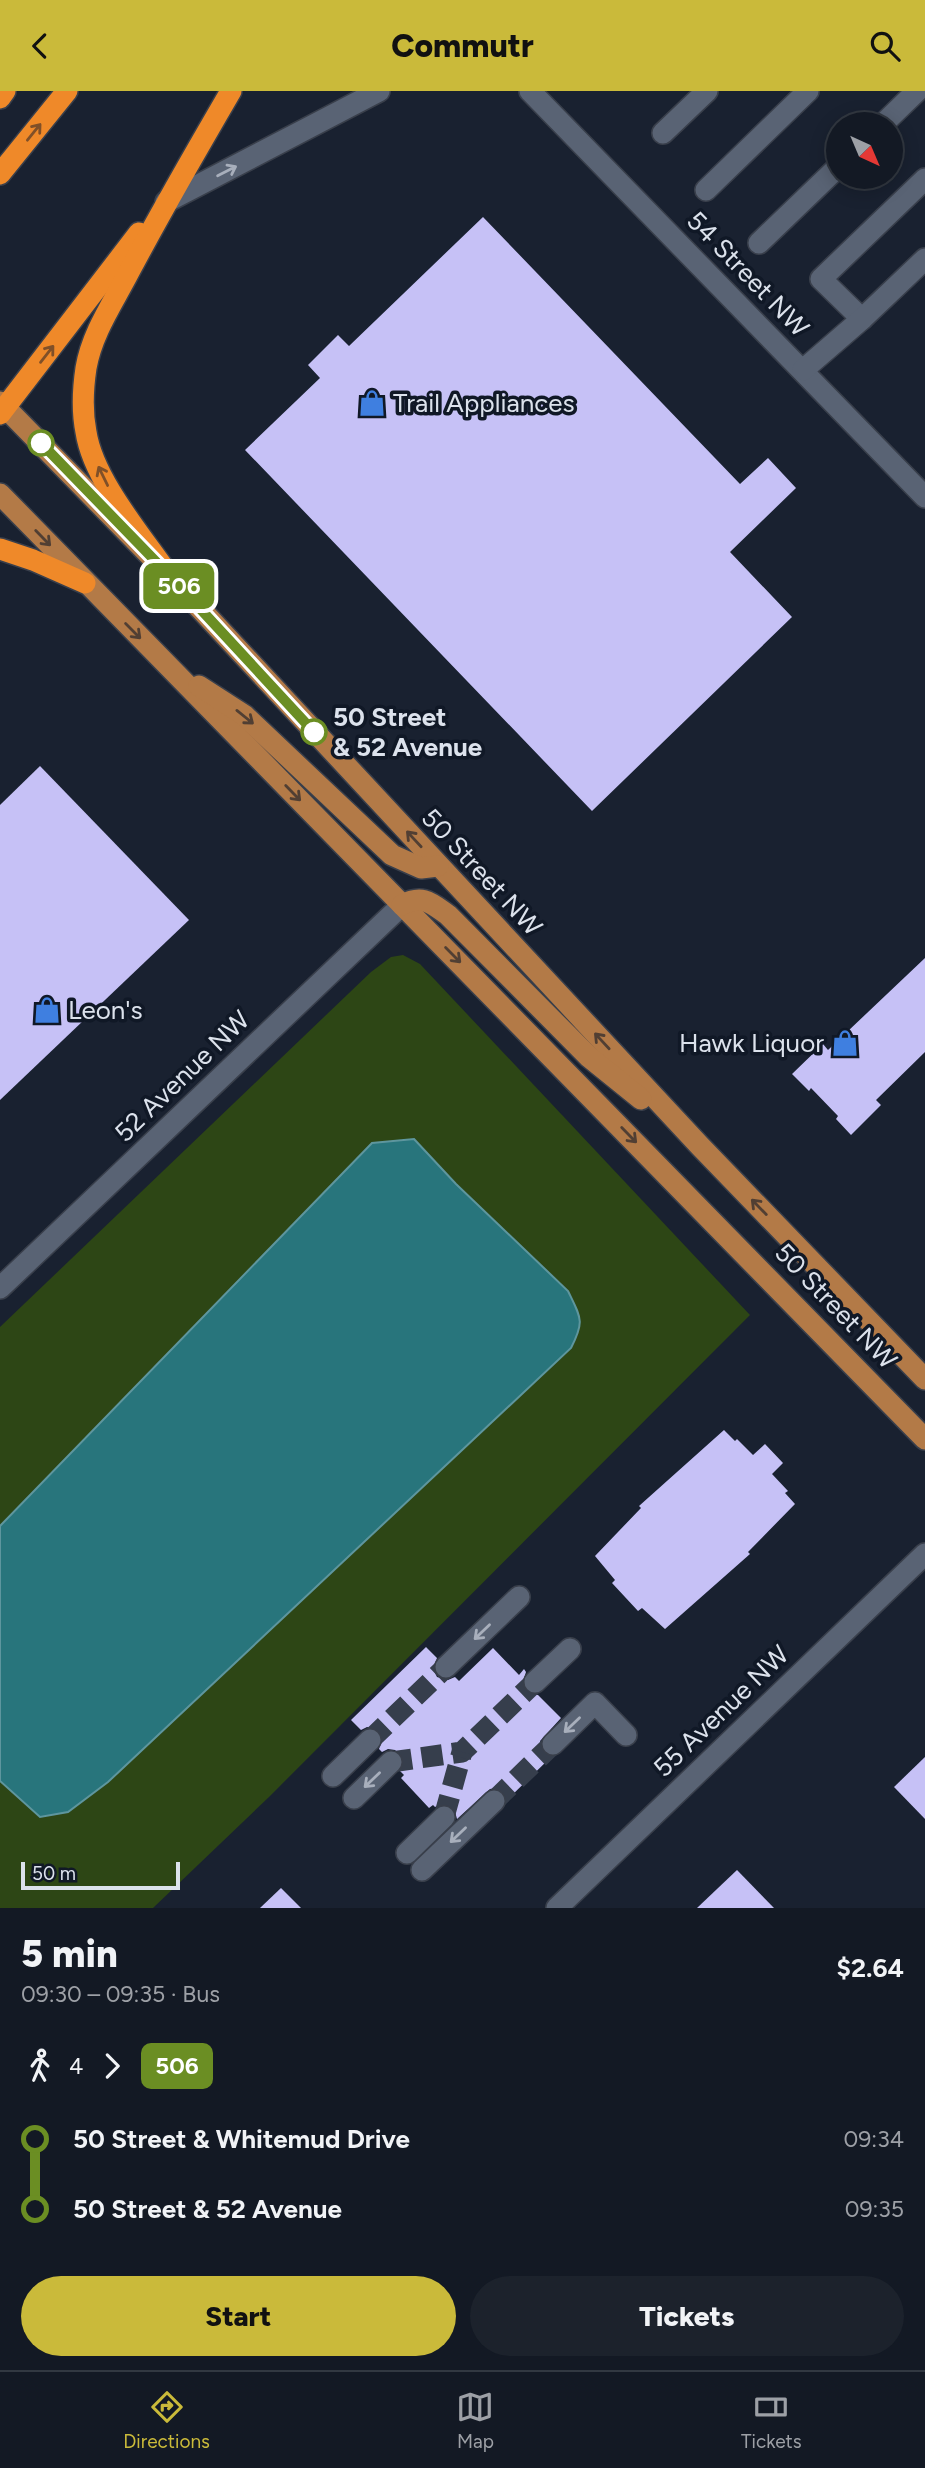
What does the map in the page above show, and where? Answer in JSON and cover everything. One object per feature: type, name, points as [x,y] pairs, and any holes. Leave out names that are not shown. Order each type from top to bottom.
[{"type":"highway","points":[[0,98],[5,91]]},
{"type":"highway","points":[[0,174],[67,91]]},
{"type":"highway","points":[[168,574],[111,494],[93,456],[86,434],[86,367],[99,329],[166,202],[232,91]]},
{"type":"highway","points":[[2,408],[178,181]]},
{"type":"highway","points":[[0,549],[85,583]]},
{"type":"main road","name":"50 Street NW","points":[[2,408],[168,574],[700,1146],[925,1379]]},
{"type":"main road","name":"50 Street NW","points":[[0,494],[925,1439]]},
{"type":"main road","points":[[168,666],[244,715],[392,855],[421,868],[438,866]]},
{"type":"main road","points":[[402,905],[414,899],[429,902],[448,915],[589,1057],[700,1146]]},
{"type":"street","points":[[166,202],[379,91]]},
{"type":"street","name":"54 Street NW","points":[[530,91],[925,497]]},
{"type":"street","points":[[663,134],[707,91]]},
{"type":"street","points":[[706,190],[808,91]]},
{"type":"street","points":[[896,112],[918,91]]},
{"type":"street","points":[[759,243],[826,179]]},
{"type":"street","points":[[862,319],[821,279],[925,179]]},
{"type":"street","points":[[803,370],[925,259]]},
{"type":"street","name":"52 Avenue NW","points":[[0,1287],[402,905]]},
{"type":"street","name":"55 Avenue NW","points":[[557,1908],[925,1555]]},
{"type":"street","points":[[446,1667],[519,1597]]},
{"type":"street","points":[[536,1682],[570,1649]]},
{"type":"street","points":[[553,1744],[595,1703],[626,1735]]},
{"type":"street","points":[[333,1776],[370,1740]]},
{"type":"street","points":[[354,1798],[391,1762]]},
{"type":"street","points":[[422,1870],[494,1801]]},
{"type":"street","points":[[407,1853],[444,1817]]},
{"type":"shaded area","points":[[403,955],[420,964],[750,1315],[269,1797],[153,1908],[0,1908],[0,1327],[371,972],[391,957]]},
{"type":"shaded area","points":[[414,1139],[456,1184],[568,1291],[580,1320],[571,1348],[108,1782],[68,1812],[40,1817],[0,1781],[0,1526],[372,1143]]},
{"type":"building","points":[[483,217],[740,484],[768,458],[796,488],[730,552],[792,617],[592,811],[245,450],[320,378],[308,365],[338,335],[349,346]]},
{"type":"building","name":"Leon's","points":[[40,766],[189,920],[0,1100],[0,805]]},
{"type":"building","points":[[925,958],[925,1052],[876,1100],[881,1105],[851,1135],[836,1119],[838,1116],[811,1088],[809,1091],[792,1074],[823,1044],[828,1050]]},
{"type":"building","points":[[724,1430],[753,1455],[765,1444],[783,1463],[772,1474],[788,1491],[785,1493],[795,1504],[748,1552],[750,1554],[665,1629],[642,1608],[638,1611],[612,1583],[615,1580],[595,1556],[641,1508],[639,1506]]},
{"type":"building","points":[[426,1647],[437,1658],[433,1669],[437,1677],[448,1680],[455,1677],[459,1681],[493,1648],[519,1675],[524,1669],[526,1672],[522,1684],[525,1690],[538,1695],[561,1718],[540,1741],[543,1753],[551,1757],[507,1800],[503,1791],[490,1789],[457,1819],[454,1808],[448,1805],[433,1805],[429,1808],[401,1778],[404,1775],[400,1771],[404,1765],[403,1758],[395,1750],[382,1752],[379,1749],[383,1737],[379,1730],[367,1727],[361,1730],[351,1720]]},
{"type":"building","points":[[925,1757],[925,1819],[894,1787]]},
{"type":"building","points":[[737,1870],[774,1908],[697,1908]]},
{"type":"building","points":[[281,1888],[301,1908],[260,1908]]},
{"type":"tunnel","points":[[370,1740],[446,1667]]},
{"type":"tunnel","points":[[391,1762],[462,1752],[535,1682]]},
{"type":"tunnel","points":[[494,1801],[553,1744]]},
{"type":"tunnel","points":[[444,1817],[462,1752]]},
{"type":"bus line","name":"506","points":[[41,443],[168,574],[314,732]]},
{"type":"place","name":"Trail Appliances","points":[[372,403]]},
{"type":"place","name":"50 Street & 52 Avenue","points":[[314,732]]},
{"type":"place","name":"Leon's","points":[[47,1010]]},
{"type":"place","name":"Hawk Liquor","points":[[845,1043]]}]
